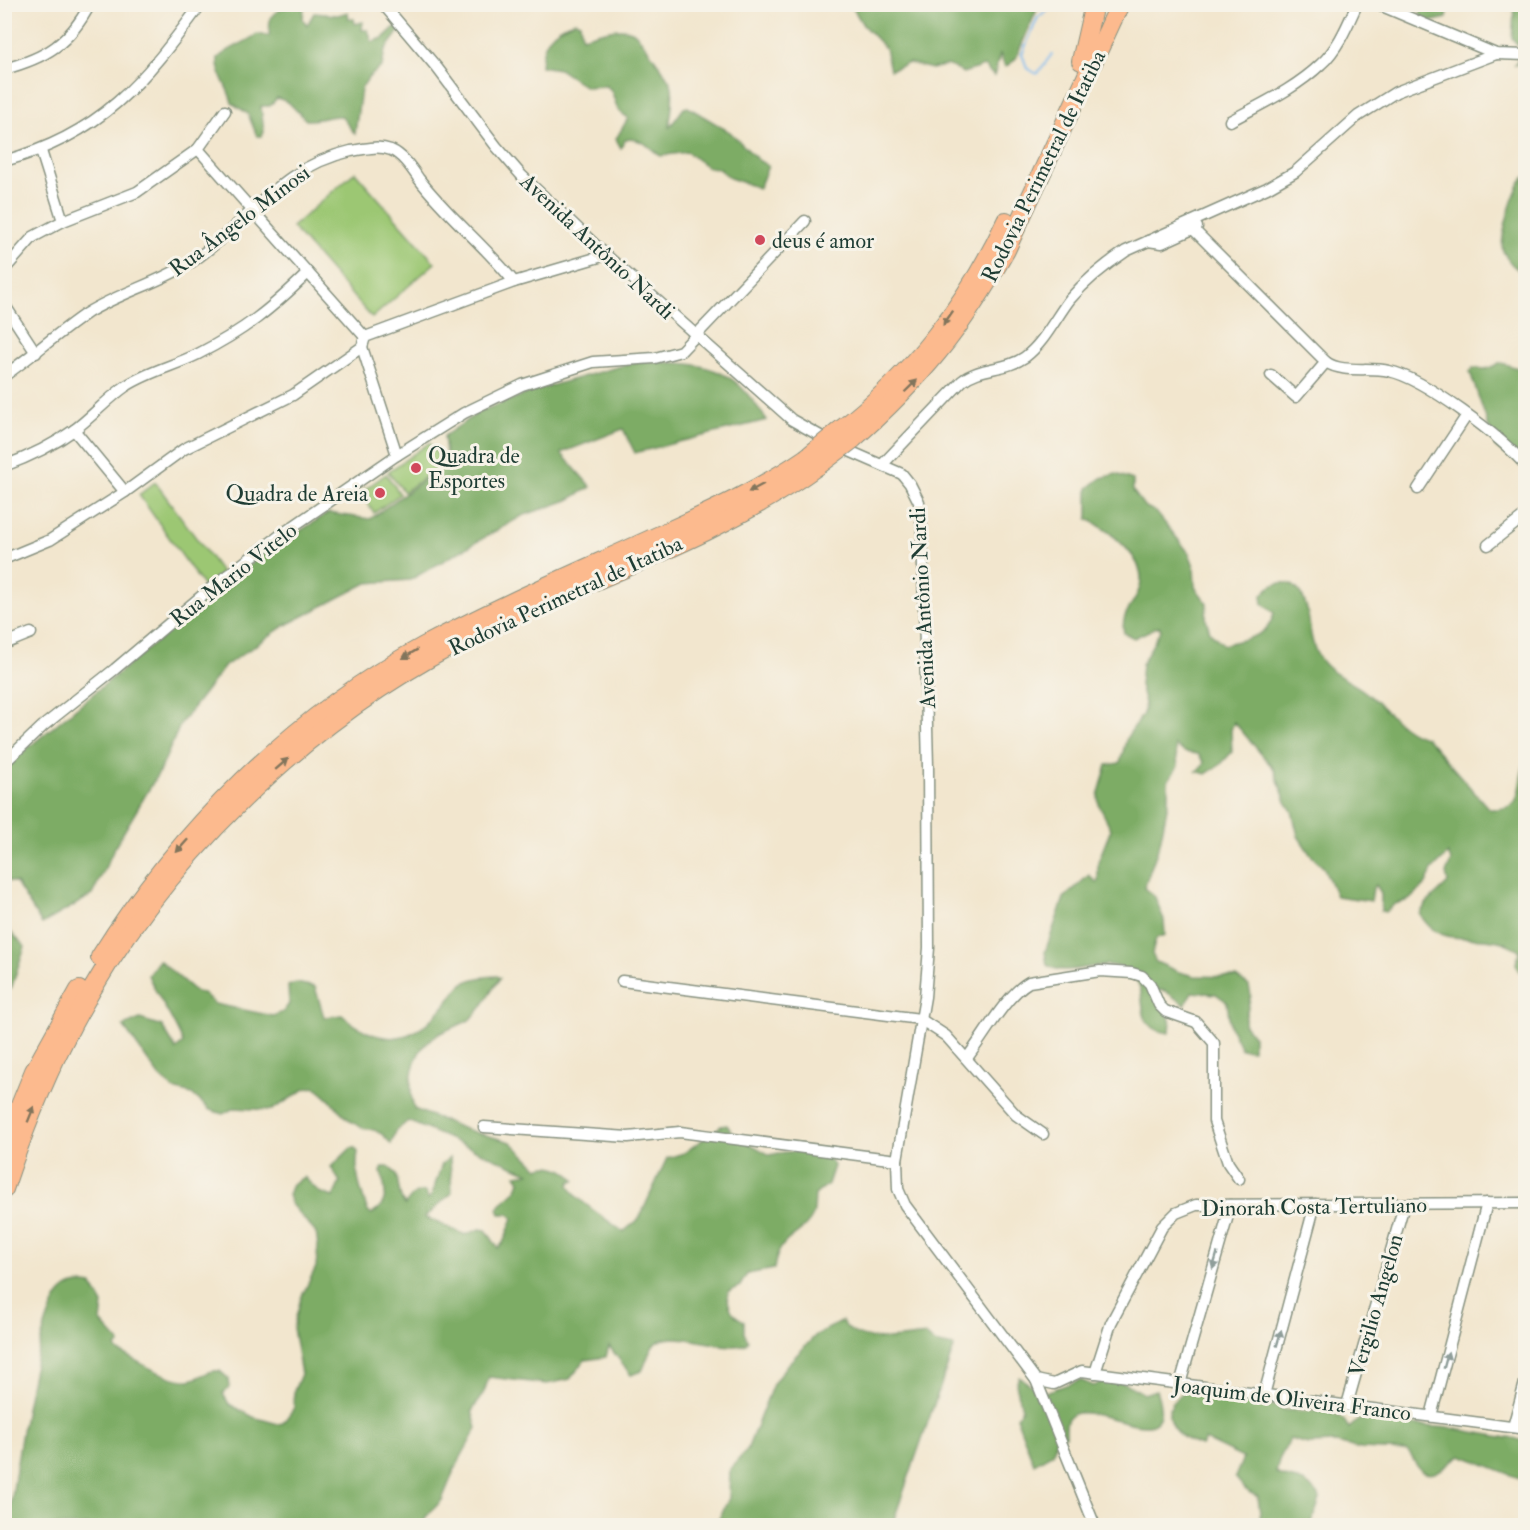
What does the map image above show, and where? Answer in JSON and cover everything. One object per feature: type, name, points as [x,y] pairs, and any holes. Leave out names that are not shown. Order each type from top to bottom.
[{"type":"highway","points":[[1081,61],[1094,4]]},
{"type":"highway","name":"Rodovia Perimetral de Itatiba","points":[[846,435],[866,411],[912,365],[974,281],[997,241],[1109,4]]},
{"type":"highway","name":"Rodovia Perimetral de Itatiba","points":[[4,1189],[37,1100],[64,1039],[116,954],[162,889],[245,797],[269,775],[323,729],[369,695],[425,661],[481,631],[763,503],[925,371],[960,327],[992,277],[1120,4]]},
{"type":"highway","name":"Rodovia Perimetral de Itatiba","points":[[4,1145],[34,1071],[60,1021],[114,934],[148,886],[180,848],[230,793],[268,757],[363,684],[424,646],[727,504],[812,461]]},
{"type":"street","points":[[4,69],[43,57],[58,47],[82,20],[90,4]]},
{"type":"street","points":[[4,161],[41,152],[80,130],[112,108],[146,77],[201,4]]},
{"type":"street","name":"Avenida Antônio Nardi","points":[[383,4],[438,69],[496,146],[522,176],[606,255],[792,420],[840,447],[902,474],[919,502],[922,528],[928,755],[928,948],[920,1019],[897,1160],[898,1189],[915,1220],[1036,1380]]},
{"type":"street","points":[[1230,121],[1287,90],[1322,64],[1342,35],[1357,4]]},
{"type":"street","points":[[1377,4],[1496,54],[1526,55]]},
{"type":"street","points":[[882,465],[962,381],[974,372],[999,368],[1026,357],[1089,279],[1106,264],[1148,241],[1295,172],[1358,116],[1396,92],[1496,54]]},
{"type":"street","points":[[4,270],[33,237],[63,221],[137,192],[198,148],[225,111]]},
{"type":"street","name":"Rua Ângelo Minosi","points":[[4,376],[87,313],[192,261],[253,211],[278,185],[318,161],[370,147],[392,151],[403,158],[446,213],[498,262],[514,282]]},
{"type":"street","points":[[198,148],[308,273],[364,342],[396,455]]},
{"type":"street","points":[[41,152],[63,221]]},
{"type":"street","points":[[1148,241],[1162,243],[1193,229],[1224,214],[1232,203]]},
{"type":"street","name":"Rua Mario Vitelo","points":[[4,763],[43,726],[217,583],[282,534],[396,455],[464,413],[522,385],[593,362],[668,357],[681,351],[805,220]]},
{"type":"street","points":[[1193,229],[1326,362],[1336,367],[1378,369],[1402,375],[1467,415],[1501,440],[1526,466]]},
{"type":"street","points":[[4,559],[50,540],[125,492],[184,448],[293,395],[364,342],[514,282],[606,255]]},
{"type":"street","points":[[4,466],[34,455],[74,430],[125,386],[150,372],[195,355],[242,331],[275,305],[308,273]]},
{"type":"street","points":[[4,304],[36,353]]},
{"type":"street","points":[[1271,375],[1296,397],[1326,362]]},
{"type":"street","points":[[1418,489],[1467,415]]},
{"type":"street","points":[[74,430],[125,492]]},
{"type":"street","points":[[1488,544],[1526,515]]},
{"type":"street","points":[[4,644],[32,633]]},
{"type":"street","points":[[4,753],[17,750]]},
{"type":"street","points":[[967,1058],[1009,999],[1018,988],[1029,982],[1114,971],[1142,976],[1150,984],[1159,1005],[1165,1011],[1196,1022],[1214,1043],[1214,1121],[1228,1163],[1239,1179]]},
{"type":"street","points":[[622,981],[920,1019],[946,1036],[1016,1115],[1043,1134]]},
{"type":"street","points":[[484,1127],[628,1137],[680,1132],[897,1160]]},
{"type":"street","points":[[1431,1416],[1487,1203]]},
{"type":"street","name":"Dinorah Costa Tertuliano","points":[[1095,1373],[1111,1323],[1162,1227],[1176,1213],[1196,1205],[1526,1203]]},
{"type":"street","points":[[1264,1395],[1315,1204]]},
{"type":"street","points":[[1180,1384],[1231,1205]]},
{"type":"street","name":"Vergilio Angelon","points":[[1347,1405],[1404,1205]]},
{"type":"street","name":"Joaquim de Oliveira Franco","points":[[1036,1380],[1048,1384],[1082,1371],[1526,1429]]},
{"type":"street","points":[[1513,1427],[1526,1379]]},
{"type":"street","points":[[1036,1380],[1095,1526]]},
{"type":"green space","points":[[304,5],[303,19],[307,25],[314,13],[338,15],[348,12],[349,19],[354,19],[355,24],[363,22],[362,30],[368,30],[372,42],[383,38],[395,27],[400,30],[385,50],[382,66],[368,78],[361,89],[355,134],[341,116],[306,120],[288,102],[277,98],[270,106],[261,106],[264,132],[262,136],[257,136],[248,114],[232,103],[219,70],[218,58],[257,34],[269,36],[270,18],[281,9]]},
{"type":"green space","points":[[851,5],[1039,5],[1015,60],[1005,67],[1000,54],[994,76],[984,66],[963,73],[948,65],[932,69],[909,63],[890,70],[885,48],[863,25]]},
{"type":"green space","points":[[1422,5],[1449,5],[1447,18],[1428,22],[1423,20],[1420,15]]},
{"type":"green space","points":[[1512,5],[1525,5],[1525,62],[1515,65],[1523,51],[1512,38],[1514,14]]},
{"type":"green space","points":[[575,21],[580,23],[582,37],[620,29],[632,31],[654,58],[672,87],[669,128],[684,108],[688,107],[730,132],[758,160],[768,166],[759,188],[730,178],[719,169],[708,167],[687,152],[660,156],[644,143],[630,139],[625,140],[621,148],[616,139],[628,118],[618,110],[611,90],[606,86],[586,87],[559,69],[541,66],[544,49],[550,37],[560,28]]},
{"type":"green space","points":[[355,172],[435,263],[372,318],[292,227]]},
{"type":"green space","points":[[1525,177],[1525,274],[1510,262],[1503,251],[1502,244],[1513,200]]},
{"type":"green space","points":[[635,362],[691,364],[718,372],[741,387],[767,420],[635,453],[623,429],[561,453],[591,487],[568,500],[522,516],[410,580],[367,583],[284,626],[225,666],[181,723],[161,769],[116,845],[92,895],[42,924],[16,883],[5,880],[4,771],[18,756],[259,557],[328,513],[370,519],[447,463],[444,436],[481,411],[539,389]]},
{"type":"green space","points":[[1501,363],[1525,370],[1525,466],[1496,448],[1470,372],[1473,368],[1486,369]]},
{"type":"green space","name":"Quadra de Esportes","points":[[429,443],[445,463],[404,492],[388,472]]},
{"type":"green space","name":"Quadra de Areia","points":[[386,474],[400,494],[374,513],[360,493]]},
{"type":"green space","points":[[1116,474],[1133,480],[1133,491],[1144,506],[1156,512],[1189,553],[1194,566],[1195,587],[1207,603],[1206,619],[1210,632],[1224,645],[1255,636],[1267,628],[1274,613],[1263,604],[1262,595],[1278,583],[1288,583],[1293,585],[1302,596],[1311,638],[1321,661],[1332,671],[1372,697],[1408,730],[1426,737],[1489,809],[1502,809],[1515,802],[1525,763],[1525,975],[1518,970],[1516,963],[1520,952],[1508,944],[1494,940],[1441,934],[1429,927],[1420,914],[1426,904],[1448,883],[1446,873],[1451,861],[1448,854],[1432,870],[1426,884],[1409,900],[1395,904],[1385,912],[1381,911],[1381,893],[1376,885],[1373,888],[1371,901],[1336,896],[1324,868],[1310,854],[1298,836],[1292,811],[1286,802],[1274,769],[1234,722],[1231,730],[1232,752],[1220,765],[1206,774],[1196,771],[1202,767],[1204,762],[1198,754],[1184,752],[1175,745],[1178,766],[1168,781],[1168,803],[1160,843],[1144,888],[1155,897],[1164,920],[1165,935],[1156,938],[1152,954],[1156,962],[1194,976],[1236,977],[1249,986],[1251,995],[1244,1024],[1253,1035],[1253,1050],[1241,1049],[1230,1026],[1227,1002],[1216,994],[1192,992],[1185,1005],[1165,991],[1159,990],[1169,1016],[1171,1027],[1169,1033],[1156,1029],[1148,1023],[1144,1015],[1140,987],[1135,978],[1126,970],[1107,965],[1066,970],[1047,965],[1045,952],[1064,898],[1089,875],[1096,882],[1098,881],[1098,862],[1111,829],[1099,805],[1098,796],[1107,765],[1120,763],[1127,737],[1143,714],[1145,703],[1140,685],[1142,664],[1161,629],[1159,626],[1134,638],[1124,633],[1125,615],[1139,590],[1141,579],[1139,568],[1134,558],[1117,539],[1088,519],[1088,488],[1101,478]]},
{"type":"green space","points":[[155,482],[222,573],[204,587],[139,495]]},
{"type":"green space","points":[[4,925],[25,947],[11,989],[5,989]]},
{"type":"green space","points":[[159,960],[196,992],[203,993],[215,1004],[273,1016],[283,1012],[289,1004],[288,986],[296,983],[315,987],[324,1017],[342,1015],[369,1033],[395,1038],[420,1029],[447,1003],[462,984],[473,979],[497,976],[500,978],[482,1006],[469,1020],[435,1036],[419,1053],[411,1081],[414,1109],[467,1130],[511,1142],[538,1168],[548,1166],[563,1170],[575,1180],[569,1185],[572,1191],[623,1232],[639,1219],[667,1158],[684,1153],[721,1126],[727,1125],[734,1135],[770,1155],[795,1151],[814,1153],[823,1155],[834,1166],[828,1184],[815,1195],[814,1211],[809,1222],[781,1248],[774,1269],[747,1274],[740,1286],[728,1292],[731,1310],[744,1321],[744,1333],[748,1340],[746,1344],[736,1346],[672,1338],[662,1340],[652,1348],[642,1371],[631,1375],[609,1346],[606,1357],[585,1360],[570,1379],[547,1384],[489,1377],[484,1392],[472,1411],[477,1428],[455,1468],[442,1500],[425,1518],[423,1525],[8,1526],[27,1401],[43,1332],[53,1306],[66,1288],[77,1284],[92,1285],[103,1304],[101,1322],[120,1343],[116,1347],[118,1351],[143,1365],[181,1380],[193,1379],[211,1371],[220,1371],[229,1379],[229,1388],[223,1394],[229,1404],[253,1417],[278,1424],[283,1423],[294,1408],[294,1391],[301,1374],[293,1328],[301,1298],[316,1267],[318,1246],[316,1233],[291,1204],[288,1195],[292,1184],[304,1177],[319,1192],[333,1197],[340,1182],[331,1167],[351,1148],[355,1148],[358,1152],[357,1168],[361,1190],[368,1212],[372,1214],[384,1201],[385,1190],[381,1172],[383,1167],[389,1167],[396,1176],[400,1196],[405,1205],[419,1192],[426,1192],[428,1199],[431,1197],[442,1164],[450,1157],[452,1193],[425,1217],[465,1235],[480,1229],[486,1230],[498,1248],[503,1243],[513,1218],[508,1214],[500,1214],[498,1209],[518,1186],[520,1181],[516,1175],[529,1173],[408,1121],[396,1131],[391,1144],[380,1133],[352,1122],[314,1087],[305,1089],[272,1110],[234,1108],[223,1114],[210,1110],[192,1094],[173,1089],[159,1076],[123,1026],[140,1019],[162,1026],[176,1049],[183,1043],[148,975]]},
{"type":"green space","points":[[842,1321],[858,1335],[869,1338],[892,1339],[926,1335],[934,1343],[954,1347],[892,1525],[716,1525],[729,1498],[730,1469],[747,1450],[773,1384],[786,1366],[816,1335]]},
{"type":"green space","points":[[1019,1377],[1043,1393],[1080,1380],[1094,1386],[1100,1382],[1119,1382],[1144,1394],[1156,1390],[1160,1411],[1156,1422],[1144,1425],[1078,1413],[1068,1418],[1066,1436],[1057,1436],[1053,1453],[1034,1464],[1016,1417],[1022,1409],[1016,1384]]},
{"type":"green space","points":[[1185,1391],[1196,1391],[1224,1399],[1259,1401],[1286,1410],[1330,1412],[1343,1419],[1349,1428],[1358,1420],[1372,1418],[1398,1424],[1450,1428],[1525,1441],[1525,1477],[1519,1478],[1461,1455],[1440,1470],[1429,1474],[1418,1467],[1407,1451],[1361,1449],[1336,1443],[1308,1444],[1290,1439],[1279,1460],[1276,1473],[1304,1483],[1315,1491],[1320,1499],[1311,1525],[1276,1525],[1261,1522],[1258,1497],[1246,1490],[1235,1477],[1243,1458],[1205,1440],[1201,1446],[1191,1442],[1175,1430],[1169,1416],[1170,1408]]},
{"type":"waterway","points":[[1052,54],[1037,74],[1027,68],[1022,54],[1038,17],[1057,4]]},
{"type":"place","name":"deus é amor","points":[[760,240]]},
{"type":"place","name":"Quadra de Esportes","points":[[416,468]]},
{"type":"place","name":"Quadra de Areia","points":[[380,493]]}]
